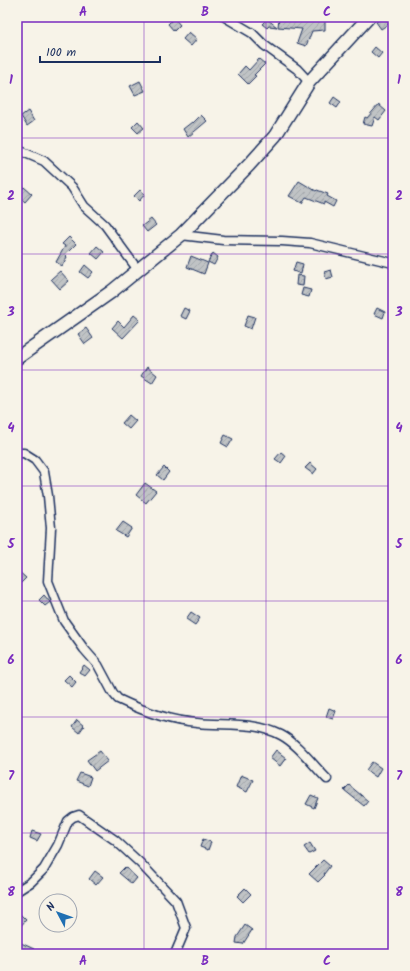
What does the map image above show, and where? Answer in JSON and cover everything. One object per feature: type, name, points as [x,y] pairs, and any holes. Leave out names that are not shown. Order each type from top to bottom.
[{"type":"street","points":[[224,17],[252,33],[264,45],[297,69],[309,82]]},
{"type":"street","points":[[17,358],[111,292],[181,235],[275,136],[309,82],[369,17]]},
{"type":"street","points":[[23,152],[44,161],[72,188],[84,206],[105,225],[138,270]]},
{"type":"street","points":[[181,235],[223,240],[282,240],[310,243],[393,263]]},
{"type":"street","points":[[17,453],[24,454],[35,460],[44,472],[51,528],[48,581],[64,621],[84,649],[98,665],[113,693],[118,699],[166,719],[196,723],[244,725],[272,731],[282,736],[302,752],[327,779]]},
{"type":"street","points":[[17,891],[31,882],[44,869],[58,845],[68,821],[79,815],[120,844],[140,862],[176,901],[186,928],[175,954]]},
{"type":"building","points":[[384,17],[393,17],[393,21],[381,29],[376,22]]},
{"type":"building","points":[[174,18],[180,25],[174,31],[168,24]]},
{"type":"building","points":[[279,18],[325,20],[325,30],[312,31],[306,46],[297,43],[302,29],[278,27]]},
{"type":"building","points":[[267,19],[277,27],[269,26],[267,28],[262,24]]},
{"type":"building","points":[[189,32],[197,39],[191,46],[183,39]]},
{"type":"building","points":[[375,47],[382,53],[378,58],[371,52]]},
{"type":"building","points":[[259,59],[265,64],[254,75],[256,76],[248,84],[238,74],[245,66],[249,70]]},
{"type":"building","points":[[140,81],[145,91],[135,95],[130,86]]},
{"type":"building","points":[[334,97],[341,102],[337,108],[330,103]]},
{"type":"building","points":[[379,104],[386,111],[379,120],[375,117],[372,126],[363,124],[365,117],[367,118]]},
{"type":"building","points":[[28,111],[34,121],[27,126],[21,116]]},
{"type":"building","points":[[201,115],[207,121],[188,137],[183,129],[192,122],[193,123]]},
{"type":"building","points":[[138,121],[144,128],[138,133],[132,127]]},
{"type":"building","points":[[299,181],[316,191],[317,190],[328,194],[327,196],[336,201],[333,207],[324,202],[324,204],[306,197],[302,203],[289,196]]},
{"type":"building","points":[[24,187],[32,194],[25,202],[17,195]]},
{"type":"building","points":[[140,190],[145,194],[139,201],[134,196]]},
{"type":"building","points":[[151,219],[156,225],[147,232],[142,226]]},
{"type":"building","points":[[69,237],[76,244],[65,255],[67,257],[62,266],[56,262],[65,246],[62,244]]},
{"type":"building","points":[[97,246],[104,252],[98,259],[91,253]]},
{"type":"building","points":[[213,253],[218,257],[214,265],[208,262]]},
{"type":"building","points":[[191,256],[208,263],[204,274],[187,267]]},
{"type":"building","points":[[296,262],[303,264],[301,274],[293,271]]},
{"type":"building","points":[[85,265],[93,272],[88,278],[80,272]]},
{"type":"building","points":[[331,270],[333,277],[326,279],[324,272]]},
{"type":"building","points":[[60,271],[69,281],[60,289],[51,279]]},
{"type":"building","points":[[297,275],[304,276],[303,286],[296,285]]},
{"type":"building","points":[[303,288],[311,290],[309,297],[301,295]]},
{"type":"building","points":[[184,308],[190,311],[186,319],[180,316]]},
{"type":"building","points":[[377,308],[385,312],[383,318],[374,314]]},
{"type":"building","points":[[134,315],[140,320],[123,338],[112,328],[118,321],[124,327]]},
{"type":"building","points":[[248,315],[255,317],[251,329],[244,326]]},
{"type":"building","points":[[86,328],[93,338],[85,344],[78,334]]},
{"type":"building","points":[[147,367],[157,375],[152,383],[141,376]]},
{"type":"building","points":[[129,415],[136,421],[129,429],[122,423]]},
{"type":"building","points":[[225,435],[233,439],[228,447],[221,443]]},
{"type":"building","points":[[281,452],[286,456],[281,463],[275,459]]},
{"type":"building","points":[[310,463],[317,469],[313,474],[305,468]]},
{"type":"building","points":[[164,467],[169,472],[163,480],[157,475]]},
{"type":"building","points":[[145,483],[156,491],[146,503],[136,495]]},
{"type":"building","points":[[123,522],[132,528],[126,537],[116,531]]},
{"type":"building","points":[[17,570],[26,578],[21,583],[17,583]]},
{"type":"building","points":[[44,595],[50,602],[45,606],[39,600]]},
{"type":"building","points":[[191,612],[200,618],[195,625],[186,619]]},
{"type":"building","points":[[84,665],[90,670],[85,676],[79,672]]},
{"type":"building","points":[[69,675],[76,682],[72,687],[64,680]]},
{"type":"building","points":[[329,708],[336,711],[333,719],[326,717]]},
{"type":"building","points":[[77,720],[84,726],[79,733],[72,727]]},
{"type":"building","points":[[276,750],[286,758],[280,766],[270,758]]},
{"type":"building","points":[[100,751],[108,761],[95,771],[87,760]]},
{"type":"building","points":[[372,762],[381,768],[376,777],[366,770]]},
{"type":"building","points":[[80,773],[91,777],[88,786],[76,781]]},
{"type":"building","points":[[241,775],[253,780],[247,792],[236,787]]},
{"type":"building","points":[[349,785],[368,801],[364,806],[344,790]]},
{"type":"building","points":[[311,795],[318,798],[314,808],[306,804]]},
{"type":"building","points":[[32,831],[41,834],[37,841],[30,838]]},
{"type":"building","points":[[203,839],[211,842],[208,850],[200,847]]},
{"type":"building","points":[[310,843],[315,851],[309,854],[304,847]]},
{"type":"building","points":[[323,860],[330,866],[324,874],[325,875],[318,882],[309,874]]},
{"type":"building","points":[[125,867],[137,878],[132,884],[119,873]]},
{"type":"building","points":[[95,871],[103,877],[96,885],[89,879]]},
{"type":"building","points":[[245,888],[251,894],[243,902],[237,896]]},
{"type":"building","points":[[17,911],[26,920],[17,930]]},
{"type":"building","points":[[245,925],[252,930],[243,944],[236,943],[237,937]]},
{"type":"building","points":[[21,943],[34,949],[17,954],[17,945]]}]
